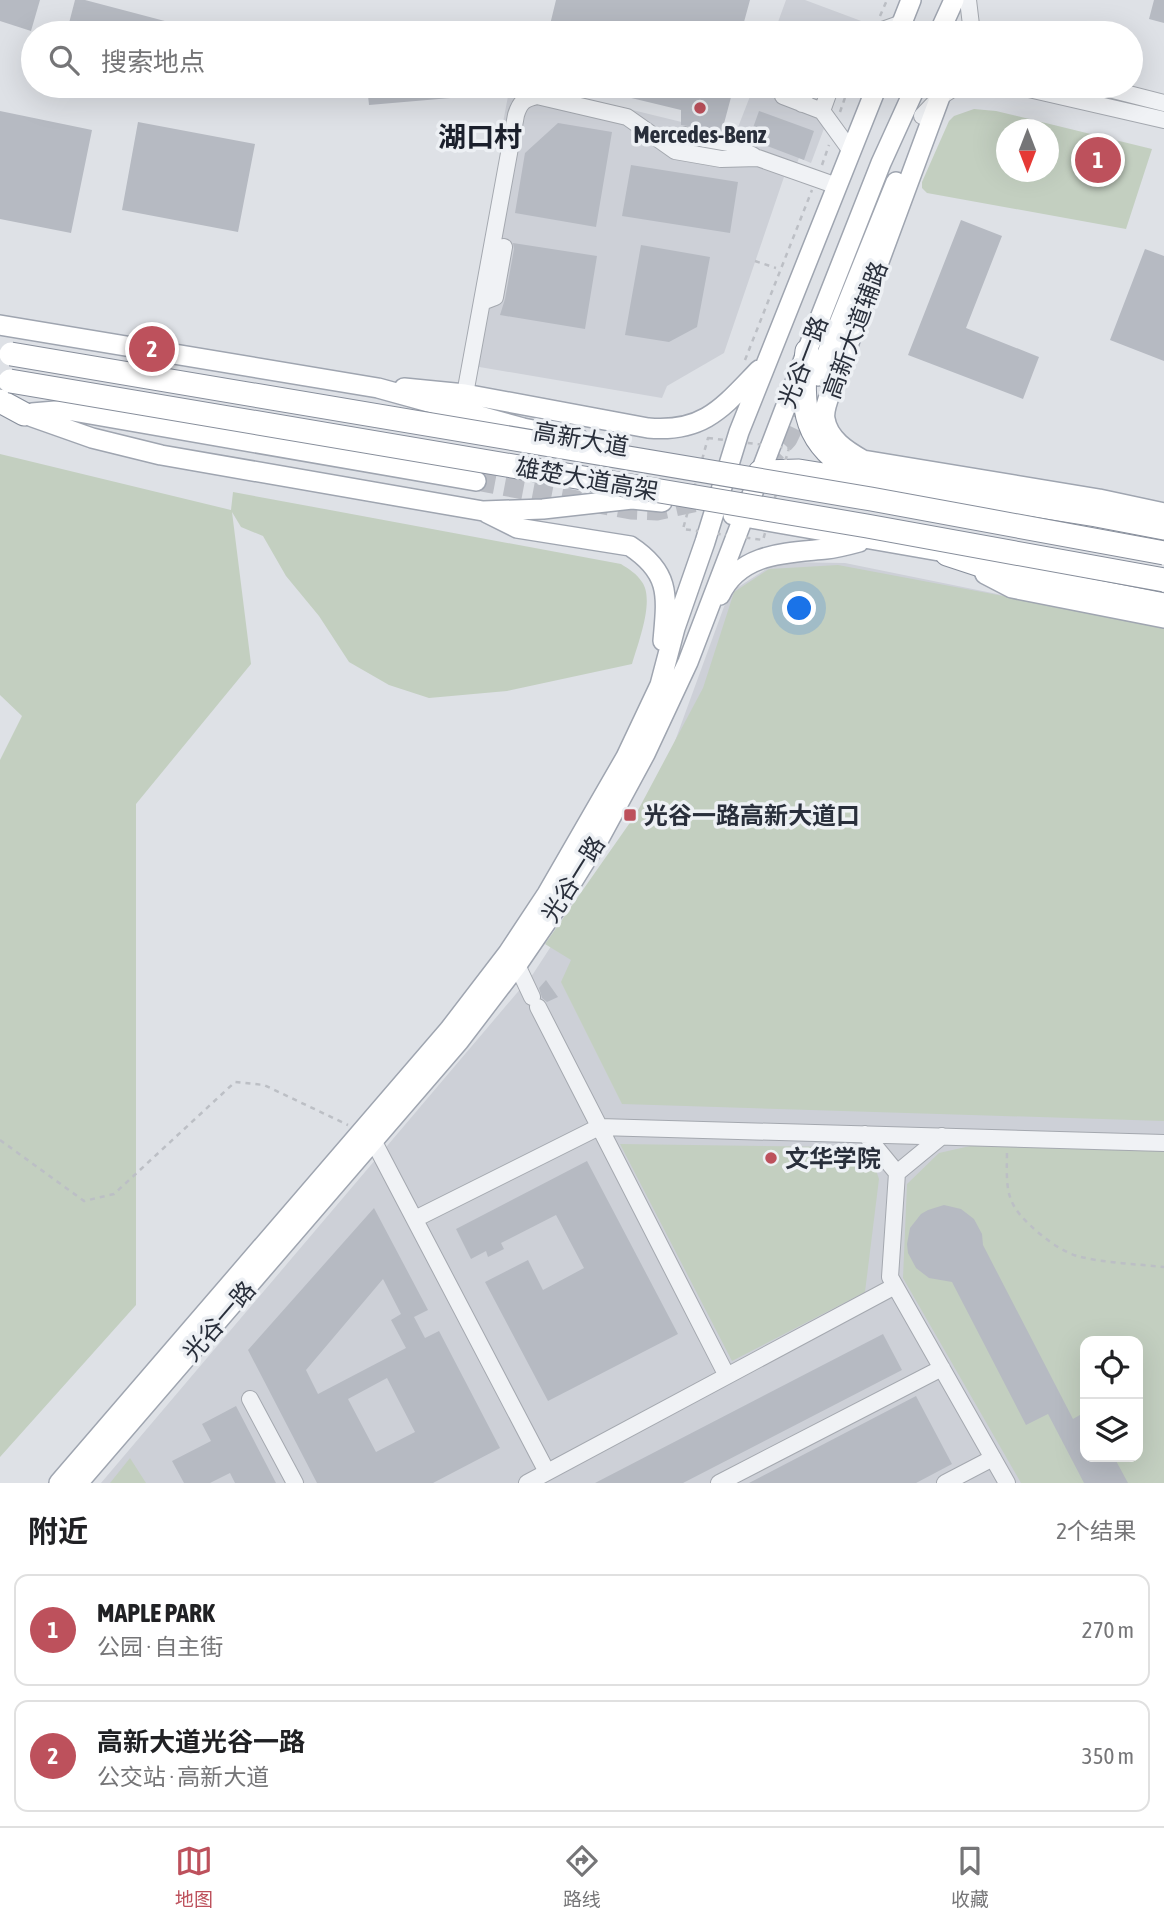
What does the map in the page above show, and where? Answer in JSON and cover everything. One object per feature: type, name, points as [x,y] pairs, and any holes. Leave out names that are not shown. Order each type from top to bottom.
[{"type":"highway","points":[[809,344],[803,385],[807,419],[821,447],[836,463],[861,477]]},
{"type":"highway","name":"雄楚大道高架","points":[[5,353],[884,502],[1164,553]]},
{"type":"highway","points":[[3,387],[24,414]]},
{"type":"highway","name":"雄楚大道高架","points":[[3,387],[880,528],[1164,580]]},
{"type":"highway","points":[[760,472],[800,471],[861,477],[1164,528]]},
{"type":"highway","points":[[947,554],[1011,575],[1164,605]]},
{"type":"main road","points":[[903,21],[911,0]]},
{"type":"main road","points":[[944,21],[954,0]]},
{"type":"main road","name":"光谷一路","points":[[78,1483],[368,1137],[508,953],[541,904],[626,757],[660,685],[675,628],[765,365],[872,98]]},
{"type":"main road","name":"光谷一路","points":[[59,1483],[368,1137],[458,1041],[517,965],[599,839],[645,754],[688,662],[809,344],[881,163],[911,98]]},
{"type":"main road","points":[[818,376],[931,98]]},
{"type":"main road","name":"高新大道辅路","points":[[933,98],[832,386],[825,419],[835,440],[855,456],[876,463],[1099,499],[1164,513]]},
{"type":"main road","name":"高新大道","points":[[0,325],[378,388],[523,428],[1164,546]]},
{"type":"main road","points":[[781,326],[779,347],[786,358],[798,354],[809,344]]},
{"type":"main road","points":[[378,388],[429,389],[464,394],[671,430],[690,425],[721,409],[765,365]]},
{"type":"main road","points":[[0,412],[24,414],[67,410],[476,481]]},
{"type":"main road","points":[[24,414],[92,438],[161,455],[483,510],[517,510],[645,499],[947,554],[1014,559]]},
{"type":"main road","points":[[569,505],[590,492],[602,475],[599,457],[574,438]]},
{"type":"main road","points":[[964,509],[948,516],[942,524],[945,533],[959,548],[1164,587]]},
{"type":"main road","points":[[483,510],[517,528],[629,546],[655,567],[664,581],[666,596],[660,685]]},
{"type":"main road","points":[[688,662],[723,589],[738,571],[781,552],[829,549],[868,540]]},
{"type":"main road","points":[[947,554],[1012,588],[1164,618]]},
{"type":"main road","points":[[685,598],[699,582],[705,581],[709,585],[710,604]]},
{"type":"street","points":[[968,0],[971,21]]},
{"type":"street","points":[[464,394],[516,115],[519,105],[528,98]]},
{"type":"street","points":[[546,98],[627,117],[674,151],[721,159],[758,158]]},
{"type":"street","points":[[788,98],[822,111],[851,151]]},
{"type":"street","points":[[802,104],[804,98]]},
{"type":"street","points":[[822,111],[827,98]]},
{"type":"street","points":[[1068,98],[1164,120]]},
{"type":"street","points":[[1143,98],[1164,103]]},
{"type":"street","points":[[684,135],[729,143],[758,158],[837,186]]},
{"type":"street","points":[[482,302],[495,297],[504,247]]},
{"type":"street","points":[[517,965],[727,1376]]},
{"type":"street","points":[[415,1219],[599,1127],[1164,1143]]},
{"type":"street","points":[[865,1134],[897,1173],[890,1277],[1007,1483]]},
{"type":"street","points":[[897,1173],[942,1136]]},
{"type":"street","points":[[368,1137],[415,1219],[547,1472]]},
{"type":"street","points":[[527,1483],[895,1286]]},
{"type":"street","points":[[719,1483],[942,1368]]},
{"type":"street","points":[[250,1399],[295,1483]]},
{"type":"street","points":[[945,1483],[993,1458]]},
{"type":"path","points":[[839,113],[845,98]]},
{"type":"path","points":[[824,161],[828,148]]},
{"type":"path","points":[[745,362],[811,193]]},
{"type":"path","points":[[755,261],[776,268]]},
{"type":"path","points":[[0,1140],[84,1201],[114,1194],[235,1082],[264,1085],[368,1137]]},
{"type":"path","points":[[1008,1139],[1006,1177],[1010,1199],[1018,1215],[1051,1244],[1077,1256],[1164,1267]]},
{"type":"shaded area","points":[[786,0],[805,0],[861,21],[778,21]]},
{"type":"shaded area","points":[[508,98],[583,98],[735,135],[749,98],[835,98],[811,163],[799,158],[791,179],[784,177],[724,353],[667,386],[662,398],[462,364],[504,156],[499,143]]},
{"type":"shaded area","name":"文华学院","points":[[777,562],[845,563],[1164,628],[1164,1483],[101,1483],[533,974],[663,774],[729,593]]},
{"type":"green space","points":[[974,109],[1029,119],[996,119],[996,182],[1059,182],[1059,126],[1152,149],[1126,229],[927,193],[922,188],[922,182],[949,121],[954,116]]},
{"type":"green space","points":[[0,454],[231,510],[233,492],[621,564],[640,579],[647,599],[644,622],[632,664],[507,691],[429,698],[389,685],[349,662],[319,616],[286,576],[263,536],[241,527],[232,512],[251,664],[136,804],[136,1305],[0,1457],[0,760],[22,716],[0,695]]},
{"type":"green space","points":[[838,565],[1164,626],[1164,1121],[622,1104],[561,982],[571,960],[545,944],[636,814],[703,688],[734,592],[769,569]]},
{"type":"green space","points":[[620,1144],[844,1147],[872,1158],[879,1179],[865,1292],[732,1361]]},
{"type":"green space","points":[[970,1146],[1164,1151],[1164,1483],[1021,1483],[903,1278],[907,1184],[939,1153]]},
{"type":"green space","points":[[130,1458],[146,1483],[110,1483]]},
{"type":"building","points":[[0,0],[40,0],[34,21],[21,21],[21,28],[0,21]]},
{"type":"building","points":[[75,0],[85,0],[165,21],[70,21]]},
{"type":"building","points":[[556,0],[750,0],[744,21],[551,21]]},
{"type":"building","points":[[1154,0],[1164,0],[1164,23],[1149,19]]},
{"type":"building","points":[[368,98],[451,98],[369,105]]},
{"type":"building","points":[[631,98],[731,98],[722,131],[681,125],[681,110]]},
{"type":"building","points":[[0,111],[92,130],[71,233],[0,219]]},
{"type":"building","points":[[759,111],[814,131],[804,160],[749,139]]},
{"type":"building","points":[[138,122],[255,144],[238,232],[122,210]]},
{"type":"building","points":[[558,123],[612,132],[596,227],[515,213],[525,153]]},
{"type":"building","points":[[631,165],[738,182],[730,233],[622,216]]},
{"type":"building","points":[[961,220],[1002,236],[966,328],[1039,357],[1023,399],[908,355]]},
{"type":"building","points":[[513,243],[597,256],[585,329],[500,315]]},
{"type":"building","points":[[641,245],[710,257],[697,327],[669,342],[625,335]]},
{"type":"building","points":[[1145,249],[1164,256],[1164,361],[1110,340]]},
{"type":"building","points":[[546,980],[558,997],[547,1002],[542,998],[539,988]]},
{"type":"building","points":[[587,1161],[678,1334],[548,1401],[485,1282],[528,1260],[543,1290],[584,1268],[556,1215],[501,1243],[504,1249],[488,1257],[486,1251],[471,1259],[456,1229]]},
{"type":"building","points":[[944,1205],[961,1209],[974,1219],[982,1234],[983,1245],[1073,1419],[1080,1415],[1080,1462],[1117,1462],[1128,1483],[1084,1483],[1048,1414],[1026,1425],[952,1282],[929,1278],[916,1268],[908,1253],[910,1228],[921,1214]]},
{"type":"building","points":[[374,1208],[428,1310],[414,1317],[425,1338],[439,1331],[500,1448],[433,1483],[317,1483],[248,1350]],"holes":[[[383,1279],[401,1314],[391,1320],[406,1348],[318,1394],[306,1370]],[[387,1378],[415,1432],[376,1452],[348,1399]]]},
{"type":"building","points":[[883,1334],[902,1370],[683,1483],[595,1483]]},
{"type":"building","points":[[916,1396],[952,1464],[916,1483],[749,1483]]},
{"type":"building","points":[[236,1406],[276,1483],[235,1483],[230,1473],[210,1483],[184,1483],[172,1461],[211,1441],[202,1424]]},
{"type":"tunnel","points":[[764,465],[788,439],[808,397]]},
{"type":"tunnel","points":[[476,481],[631,510],[657,511],[706,500]]},
{"type":"place","name":"Mercedes-Benz","points":[[700,108]]},
{"type":"place","name":"MAPLE PARK","points":[[1098,160]]},
{"type":"place","name":"高新大道光谷一路","points":[[152,349]]},
{"type":"place","name":"光谷一路高新大道口","points":[[630,815]]},
{"type":"place","name":"文华学院","points":[[771,1158]]},
{"type":"district","name":"湖口村","points":[[480,137]]}]
